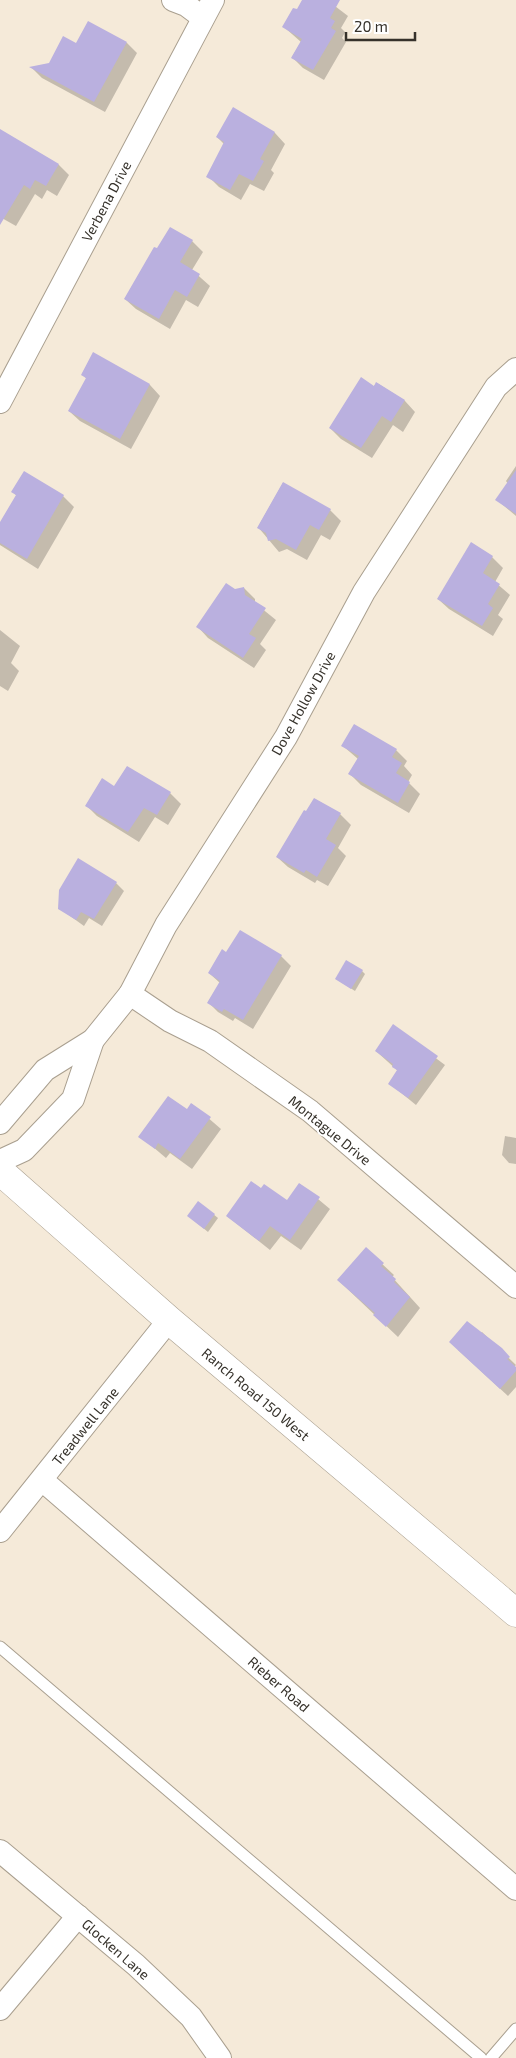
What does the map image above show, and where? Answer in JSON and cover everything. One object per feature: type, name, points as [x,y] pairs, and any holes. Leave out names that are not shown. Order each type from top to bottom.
[{"type":"main road","name":"Ranch Road 150 West","points":[[0,1171],[169,1320],[516,1613]]},
{"type":"street","points":[[173,0],[186,5],[208,8]]},
{"type":"street","name":"Verbena Drive","points":[[0,402],[208,8]]},
{"type":"street","name":"Dove Hollow Drive","points":[[0,1123],[45,1070],[93,1040],[130,994],[166,925],[286,737],[364,592],[496,387],[516,369]]},
{"type":"street","name":"Montague Drive","points":[[130,994],[170,1021],[210,1041],[310,1110],[438,1218],[465,1245],[516,1287]]},
{"type":"street","name":"Dove Hollow Drive","points":[[0,1160],[24,1150],[73,1099],[93,1040]]},
{"type":"street","name":"Treadwell Lane","points":[[0,1531],[169,1320]]},
{"type":"street","name":"Rieber Road","points":[[42,1480],[516,1889]]},
{"type":"street","name":"Glocken Lane","points":[[0,1851],[136,1965],[191,2017],[220,2058]]},
{"type":"street","points":[[0,2009],[78,1916]]},
{"type":"lane","points":[[0,1647],[481,2058]]},
{"type":"lane","points":[[491,2058],[516,2029]]},
{"type":"building","points":[[302,0],[340,0],[330,18],[335,21],[331,28],[336,31],[313,70],[291,58],[302,39],[282,27],[293,8],[297,9]]},
{"type":"building","points":[[88,21],[127,42],[94,102],[29,67],[49,63],[63,36],[76,43]]},
{"type":"building","points":[[233,107],[275,132],[260,159],[264,161],[253,181],[239,174],[230,190],[206,177],[224,142],[216,137]]},
{"type":"building","points":[[0,129],[59,164],[46,186],[35,180],[30,189],[24,185],[0,225]]},
{"type":"building","points":[[170,227],[193,240],[180,262],[200,274],[187,297],[175,290],[159,319],[124,299],[154,247],[157,248]]},
{"type":"building","points":[[93,352],[150,384],[120,439],[68,411],[86,378],[81,375]]},
{"type":"building","points":[[361,377],[374,386],[376,382],[405,400],[391,422],[382,416],[361,448],[329,428]]},
{"type":"building","points":[[516,470],[516,514],[495,500]]},
{"type":"building","points":[[24,471],[64,495],[27,559],[0,543],[0,522],[16,495],[11,492]]},
{"type":"building","points":[[283,482],[331,509],[319,530],[310,525],[296,550],[276,539],[268,541],[266,533],[257,528]]},
{"type":"building","points":[[471,542],[493,556],[483,573],[500,584],[488,604],[493,608],[482,626],[437,599]]},
{"type":"building","points":[[226,583],[235,589],[244,587],[245,595],[266,608],[249,634],[256,638],[243,658],[196,627]]},
{"type":"building","points":[[354,724],[397,749],[392,757],[402,763],[396,773],[410,782],[398,803],[348,774],[359,756],[341,746]]},
{"type":"building","points":[[127,766],[171,792],[157,815],[144,808],[128,832],[85,806],[102,778],[114,786]]},
{"type":"building","points":[[314,798],[341,813],[326,839],[336,845],[317,877],[306,870],[304,873],[276,857],[304,810],[306,811]]},
{"type":"building","points":[[78,858],[117,882],[94,919],[81,912],[76,920],[58,909],[59,890]]},
{"type":"building","points":[[240,930],[282,955],[243,1020],[224,1009],[222,1012],[207,1003],[220,981],[208,973],[222,949],[226,952]]},
{"type":"building","points":[[346,960],[363,970],[351,989],[335,979]]},
{"type":"building","points":[[393,1024],[438,1056],[408,1098],[388,1084],[397,1070],[392,1067],[393,1064],[375,1051]]},
{"type":"building","points":[[168,1096],[187,1109],[191,1103],[211,1117],[180,1159],[158,1143],[155,1149],[138,1137]]},
{"type":"building","points":[[251,1181],[261,1188],[264,1184],[287,1200],[299,1183],[320,1197],[290,1240],[270,1226],[259,1241],[226,1216]]},
{"type":"building","points":[[198,1201],[215,1214],[204,1229],[187,1216]]},
{"type":"building","points":[[366,1247],[384,1263],[381,1266],[396,1279],[394,1282],[410,1297],[386,1327],[373,1315],[375,1313],[337,1280]]},
{"type":"building","points":[[467,1321],[502,1348],[510,1357],[507,1359],[516,1367],[516,1371],[500,1389],[449,1342]]}]
